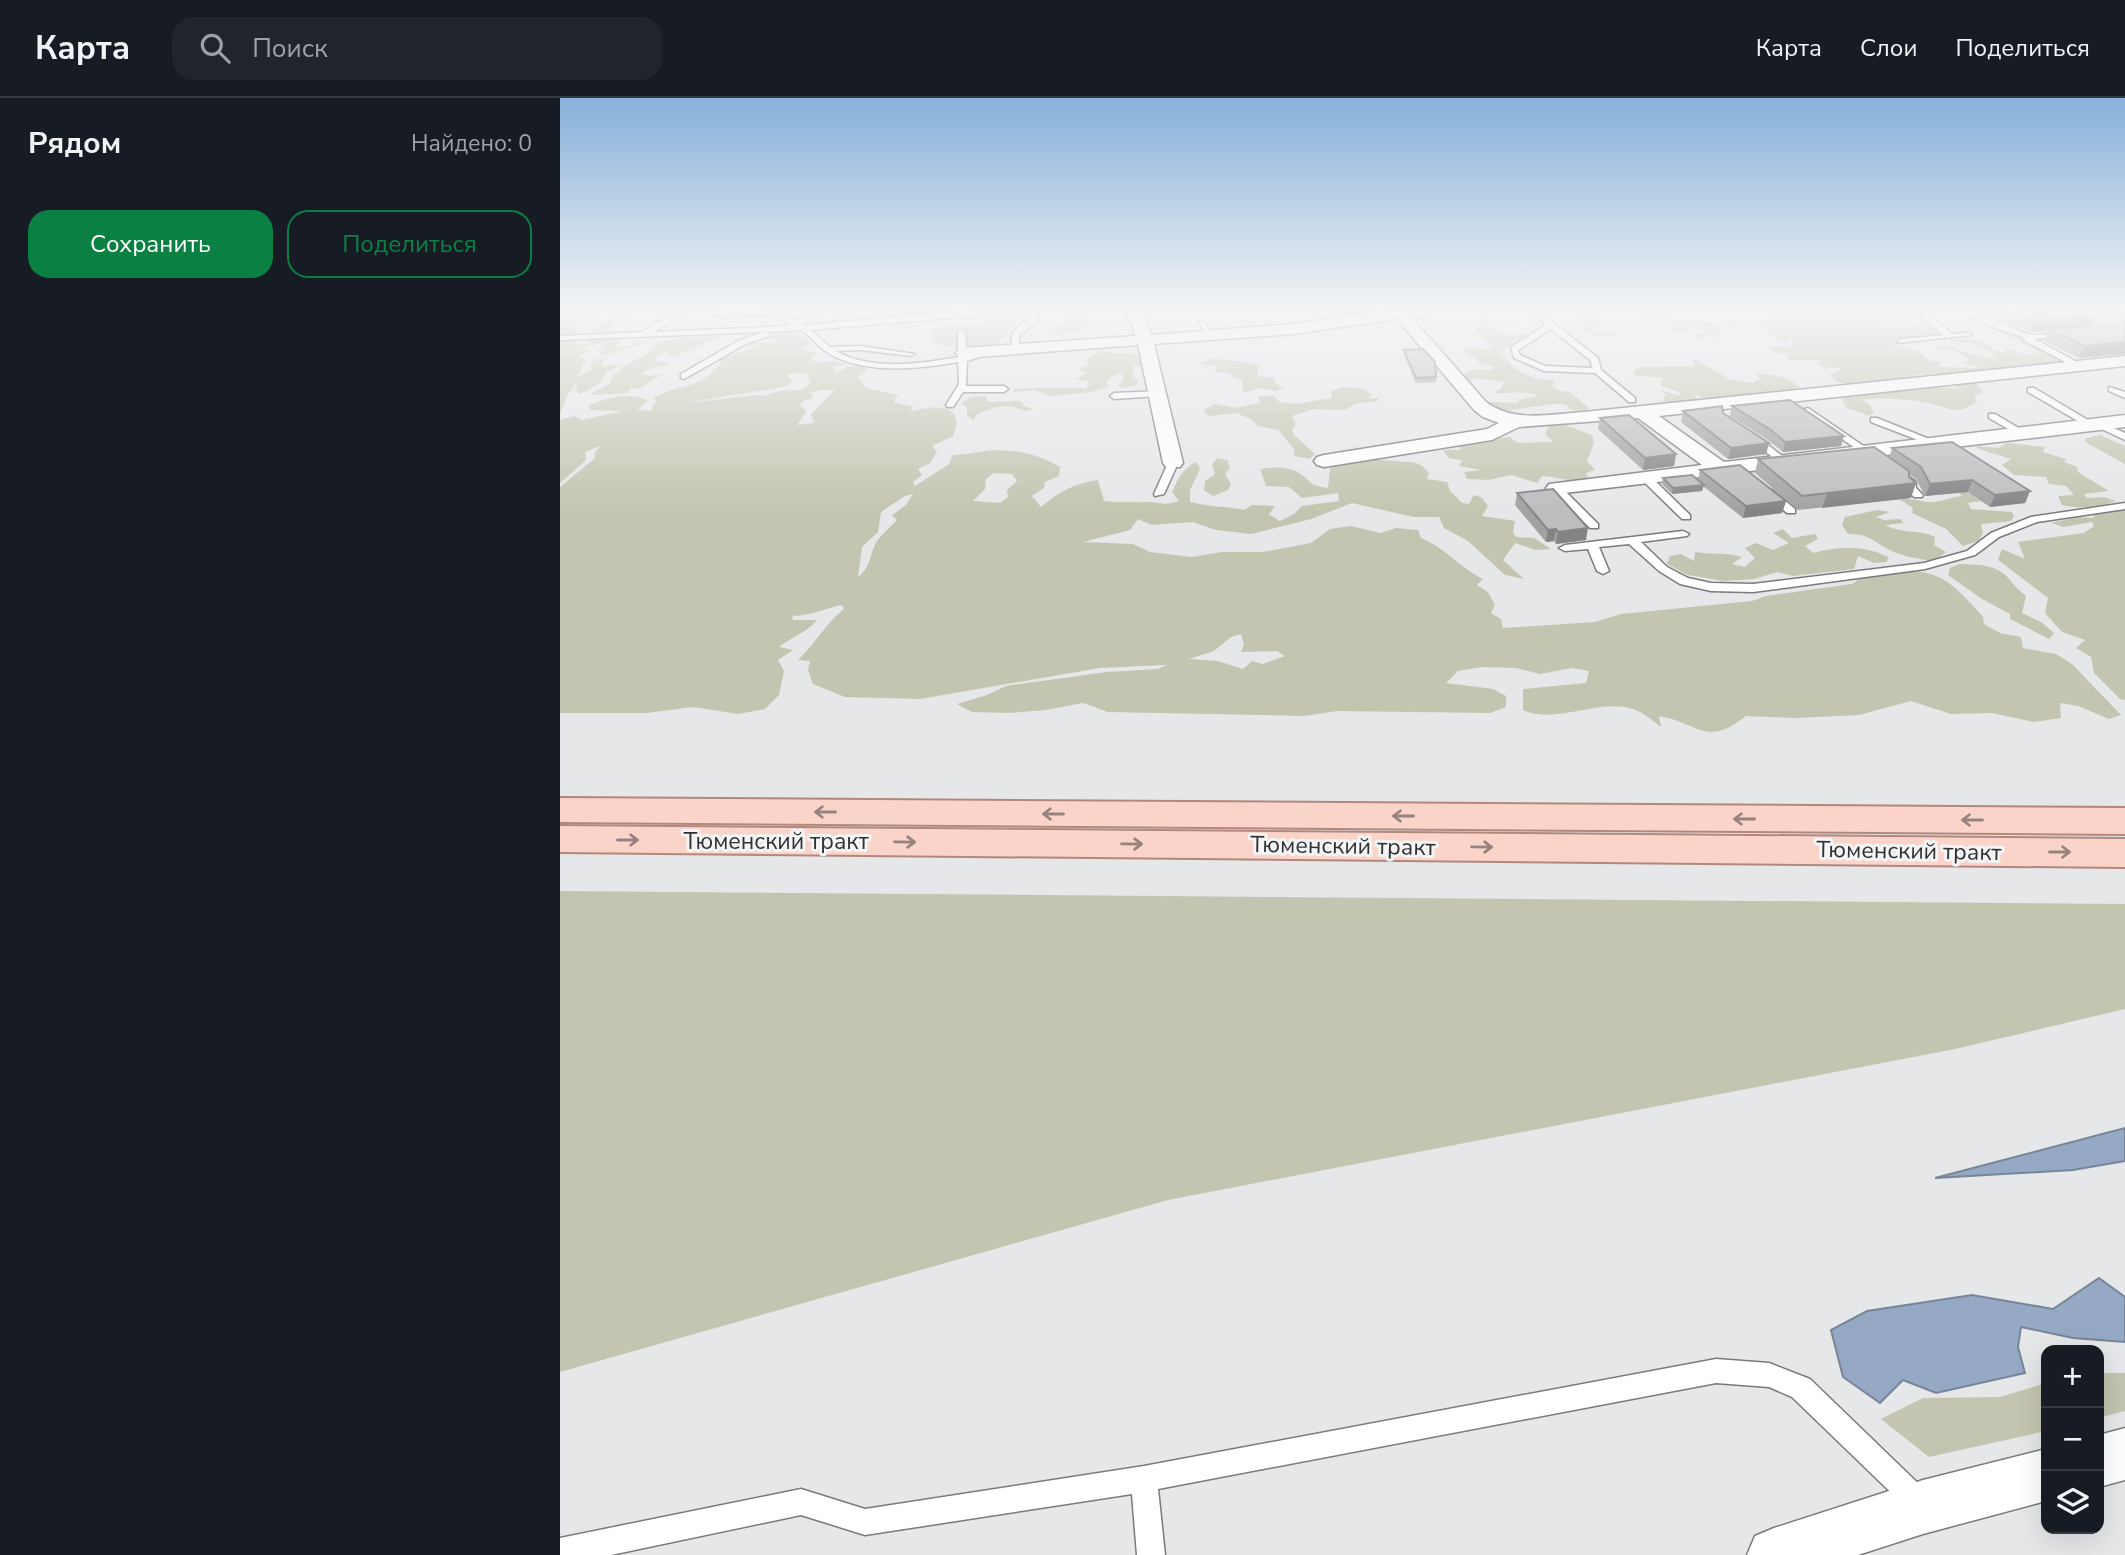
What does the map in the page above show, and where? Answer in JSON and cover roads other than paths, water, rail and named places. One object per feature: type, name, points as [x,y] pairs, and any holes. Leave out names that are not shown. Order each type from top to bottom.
[{"type":"main road","name":"Тюменский тракт","points":[[560,810],[2125,821]]},
{"type":"main road","name":"Тюменский тракт","points":[[560,839],[2125,853]]},
{"type":"street","points":[[1154,377],[1173,463]]},
{"type":"street","points":[[1455,377],[1489,413],[1515,422]]},
{"type":"street","points":[[1324,461],[1492,434],[1515,422],[1637,406],[1958,377]]},
{"type":"street","points":[[1637,406],[1727,467]]},
{"type":"street","points":[[1556,488],[1865,451],[1945,445],[2125,421]]},
{"type":"street","points":[[2104,1460],[2125,1454]]},
{"type":"street","points":[[1774,1555],[1923,1507],[2041,1476]]},
{"type":"lane","points":[[950,405],[963,377]]},
{"type":"lane","points":[[1604,377],[1637,406]]},
{"type":"lane","points":[[959,389],[1004,389]]},
{"type":"lane","points":[[2112,389],[2125,395]]},
{"type":"lane","points":[[2031,390],[2094,425],[2125,437]]},
{"type":"lane","points":[[1114,396],[1158,393]]},
{"type":"lane","points":[[1808,411],[1911,483],[1917,495]]},
{"type":"lane","points":[[1992,416],[2022,433]]},
{"type":"lane","points":[[1874,420],[1945,445]]},
{"type":"lane","points":[[1747,433],[1783,461]]},
{"type":"lane","points":[[1159,494],[1173,463]]},
{"type":"lane","points":[[1727,467],[1791,511]]},
{"type":"lane","points":[[1646,477],[1686,517]]},
{"type":"lane","points":[[1556,488],[1594,526]]},
{"type":"lane","points":[[1633,541],[1663,569],[1684,581],[1711,587],[1753,588],[1925,566],[1971,553],[1995,535],[2035,519],[2125,506]]},
{"type":"lane","points":[[1565,548],[1683,534]]},
{"type":"lane","points":[[1592,545],[1603,571]]},
{"type":"lane","points":[[560,1552],[801,1502],[865,1522],[1144,1479],[1716,1371],[1769,1376],[1801,1388],[1923,1507]]},
{"type":"lane","points":[[1144,1479],[1152,1555]]},
{"type":"water","points":[[2125,1128],[2125,1161],[2073,1170],[1935,1178]]},
{"type":"water","points":[[2099,1278],[2125,1297],[2125,1342],[2073,1338],[2021,1327],[2018,1347],[2025,1373],[1936,1393],[1903,1380],[1880,1403],[1843,1377],[1831,1330],[1867,1311],[1972,1295],[2053,1309]]}]
